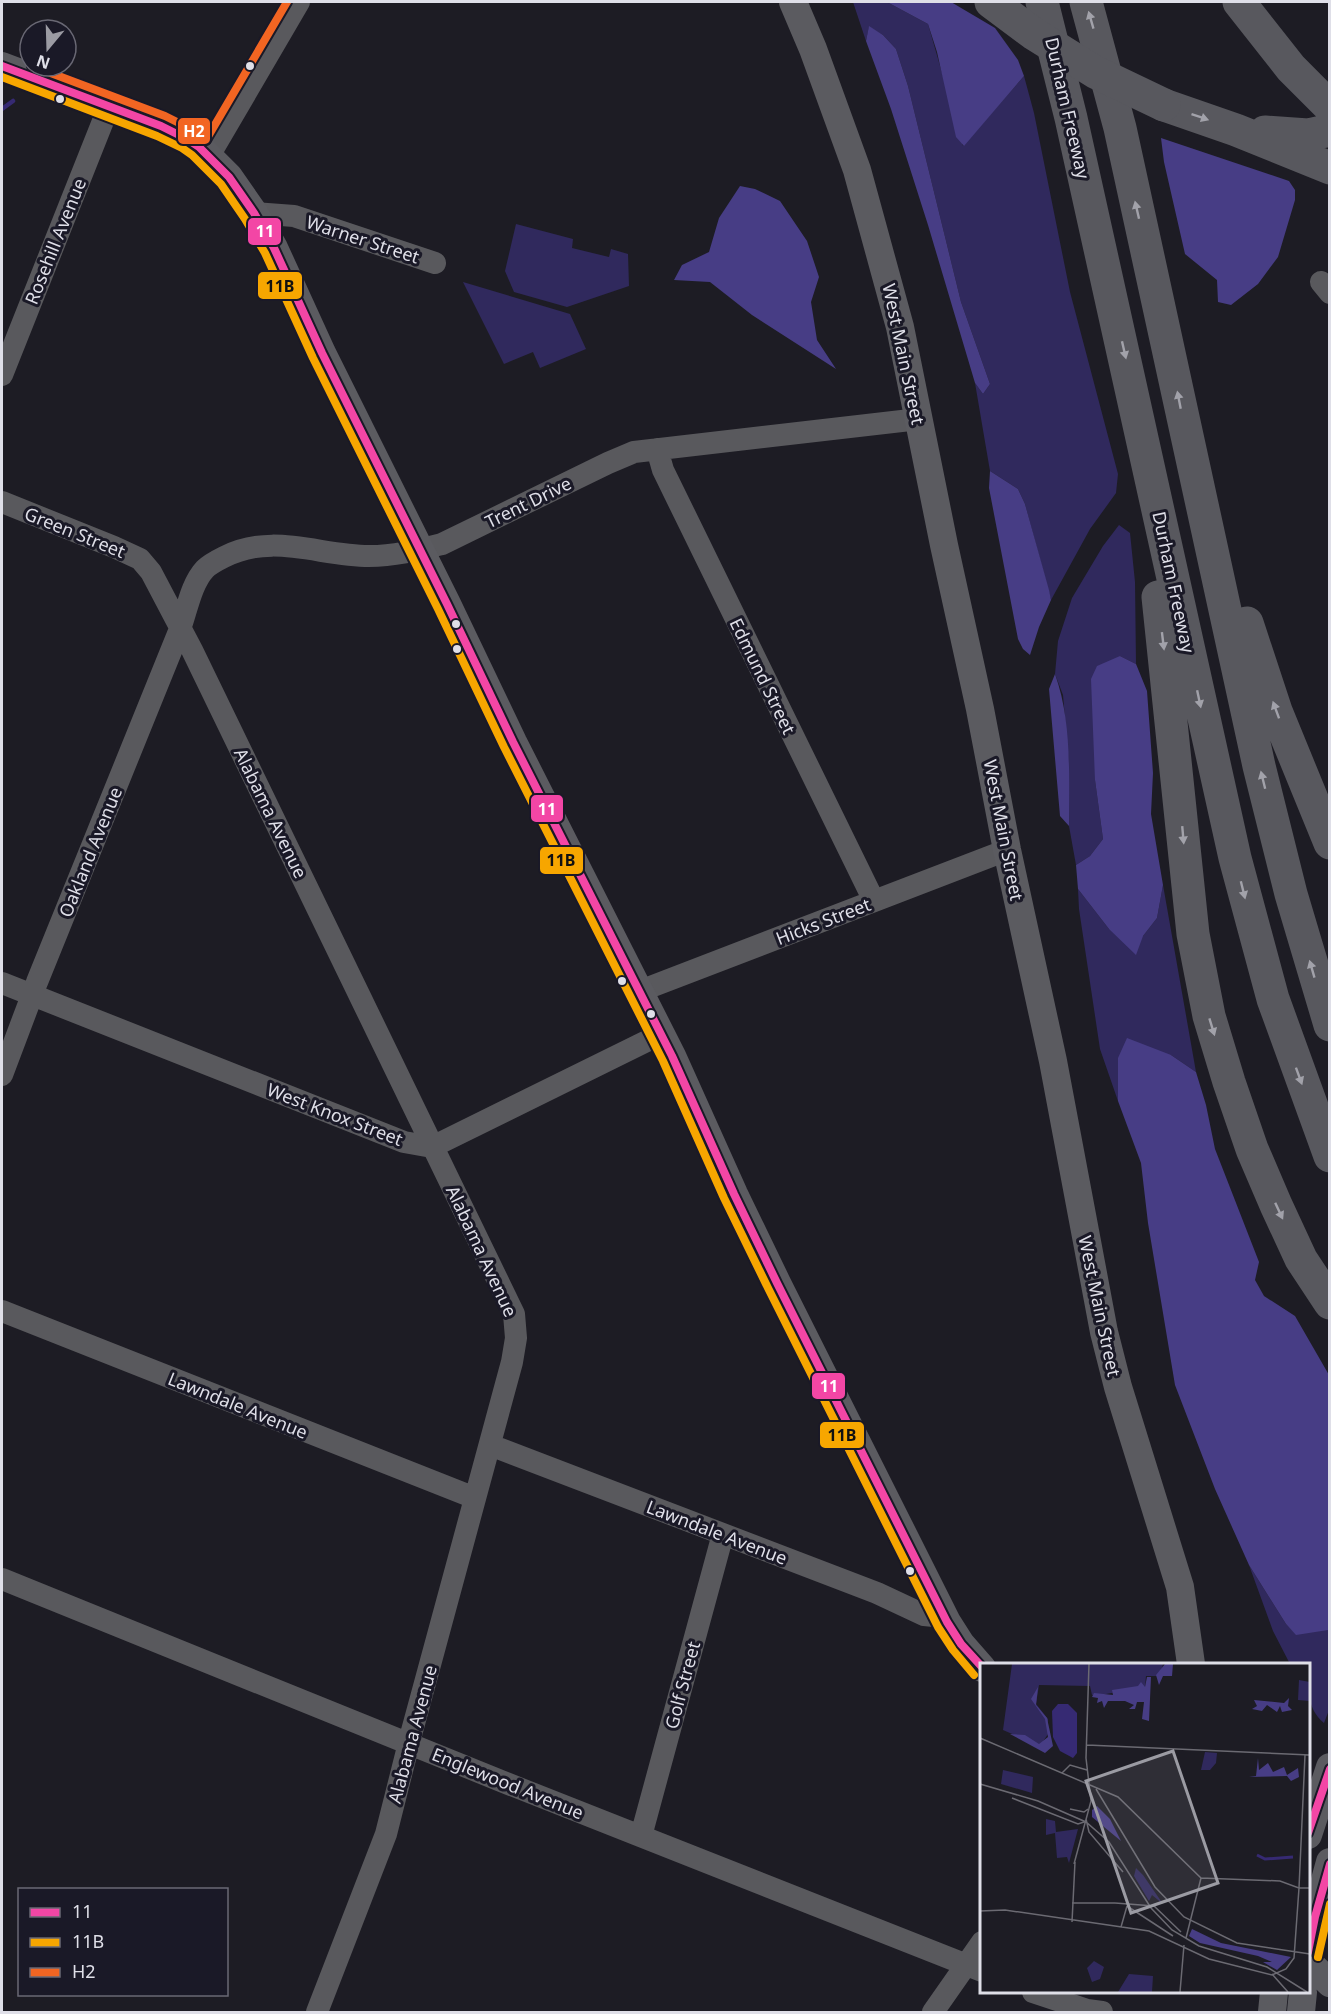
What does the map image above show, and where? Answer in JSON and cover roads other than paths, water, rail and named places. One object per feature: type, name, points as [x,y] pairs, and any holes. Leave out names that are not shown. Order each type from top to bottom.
[{"type":"highway","points":[[991,2],[1034,34],[1095,72],[1164,105],[1236,130],[1329,168]]},
{"type":"highway","name":"Durham Freeway","points":[[1042,2],[1071,118],[1143,437],[1234,858],[1276,1009],[1329,1156]]},
{"type":"highway","points":[[1086,2],[1120,128],[1279,847],[1329,1025]]},
{"type":"highway","points":[[1239,2],[1291,68],[1329,107]]},
{"type":"highway","points":[[1270,43],[1318,71],[1329,72]]},
{"type":"highway","points":[[1236,130],[1308,135],[1329,130]]},
{"type":"highway","points":[[1143,437],[1142,475],[1173,729],[1188,886],[1201,981],[1229,1082],[1252,1149],[1301,1259],[1328,1303]]},
{"type":"highway","points":[[1191,457],[1220,520],[1242,606],[1269,690],[1329,843]]},
{"type":"main road","name":"West Main Street","points":[[793,2],[813,48],[857,170],[900,327],[1053,1061],[1104,1332],[1118,1387],[1180,1587],[1191,1663]]},
{"type":"main road","points":[[2,66],[161,126],[187,139],[209,156],[229,177],[254,213],[274,248],[322,353],[513,742],[661,1034],[777,1283],[942,1612],[961,1644],[980,1667]]},
{"type":"main road","points":[[1310,1829],[1329,1767]]},
{"type":"main road","points":[[1310,1944],[1329,1862]]},
{"type":"main road","points":[[1310,1964],[1329,1983]]},
{"type":"main road","points":[[1272,2013],[1274,1993]]},
{"type":"main road","points":[[1300,2013],[1303,1993]]},
{"type":"street","points":[[209,156],[299,2]]},
{"type":"street","name":"Rosehill Avenue","points":[[2,375],[108,106]]},
{"type":"street","name":"Warner Street","points":[[254,213],[294,216],[435,263]]},
{"type":"street","name":"Trent Drive","points":[[180,629],[195,587],[203,572],[218,560],[240,550],[280,545],[368,556],[420,550],[442,544],[634,452],[919,419]]},
{"type":"street","name":"Edmund Street","points":[[657,449],[660,464],[874,901]]},
{"type":"street","name":"Green Street","points":[[2,502],[140,559],[151,572],[180,629]]},
{"type":"street","name":"Oakland Avenue","points":[[2,1075],[180,629]]},
{"type":"street","name":"Alabama Avenue","points":[[180,629],[514,1314],[516,1338],[512,1362],[386,1834],[316,2013]]},
{"type":"street","name":"Hicks Street","points":[[640,992],[1008,850]]},
{"type":"street","name":"West Knox Street","points":[[2,983],[404,1142],[432,1147]]},
{"type":"street","points":[[432,1147],[661,1034]]},
{"type":"street","name":"Lawndale Avenue","points":[[2,1311],[475,1498]]},
{"type":"street","name":"Lawndale Avenue","points":[[490,1445],[878,1593],[942,1612]]},
{"type":"street","name":"Golf Street","points":[[641,1836],[723,1534]]},
{"type":"street","name":"Englewood Avenue","points":[[2,1579],[974,1968]]},
{"type":"street","points":[[933,2013],[974,1968],[980,1946]]},
{"type":"street","points":[[1036,1993],[1102,2013]]},
{"type":"waterway","points":[[2,109],[13,101]]}]
